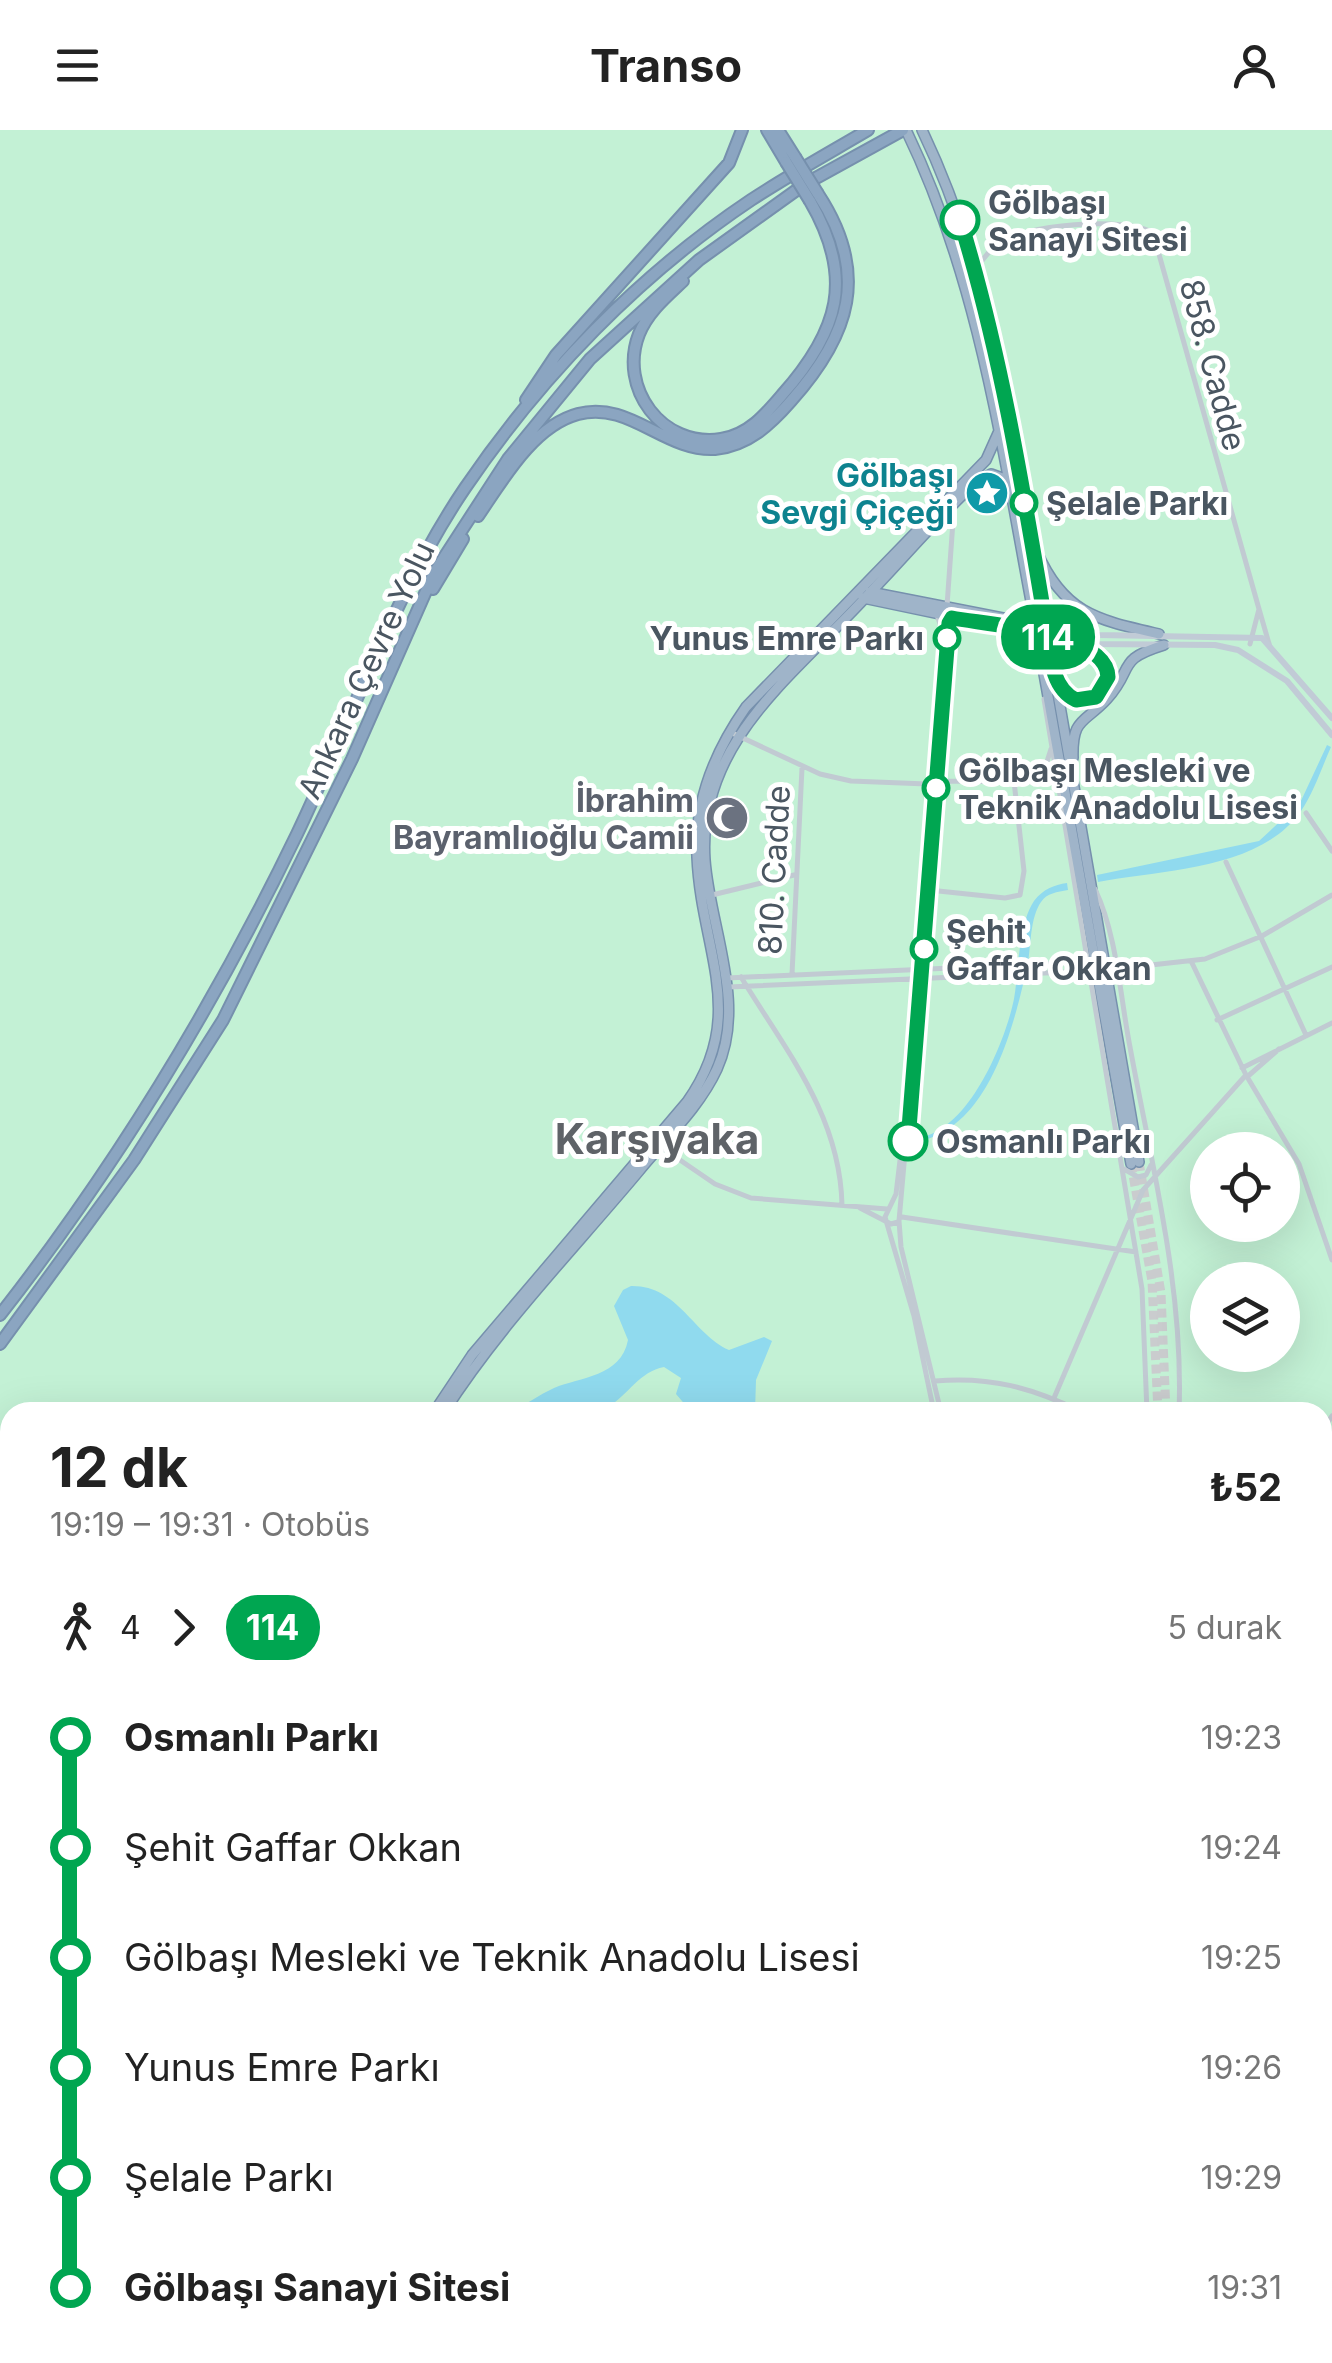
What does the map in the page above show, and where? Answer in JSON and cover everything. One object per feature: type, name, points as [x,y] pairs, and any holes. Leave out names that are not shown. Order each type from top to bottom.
[{"type":"highway","points":[[517,419],[556,356],[730,163],[742,130]]},
{"type":"highway","points":[[400,646],[472,524],[529,449],[559,422],[578,414],[608,412],[684,445],[712,449],[745,441],[780,414],[830,351],[847,302],[848,277],[841,236],[767,130]]},
{"type":"highway","points":[[778,130],[790,159]]},
{"type":"highway","name":"Ankara Çevre Yolu","points":[[0,1315],[118,1152],[207,1012],[435,540],[463,490],[574,352],[664,267],[750,201],[868,130]]},
{"type":"highway","points":[[922,130],[975,269],[1004,393],[1031,539],[1038,612]]},
{"type":"highway","points":[[900,132],[941,207],[964,277],[1038,612],[1092,967],[1130,1164]]},
{"type":"highway","name":"Ankara Çevre Yolu","points":[[0,1344],[134,1160],[223,1020],[352,759],[445,554],[508,459],[564,388],[633,316],[740,228],[805,184],[900,132]]},
{"type":"highway","points":[[740,228],[648,316],[634,350],[635,378],[648,410],[670,429],[698,439],[723,438],[751,427],[793,384],[826,336],[834,312],[837,274],[814,198]]},
{"type":"highway","points":[[451,1402],[481,1358],[657,1144],[703,1079],[719,1035],[720,989],[696,842],[704,789],[734,734],[990,456],[998,432]]},
{"type":"highway","points":[[953,498],[984,475],[999,474],[1008,480]]},
{"type":"highway","points":[[1031,539],[1050,578],[1078,609],[1098,619],[1159,634]]},
{"type":"highway","points":[[863,594],[947,607],[1030,628]]},
{"type":"highway","points":[[863,594],[937,615],[1030,628]]},
{"type":"highway","points":[[1044,647],[1060,687],[1072,698],[1087,700],[1106,686],[1108,668],[1084,643]]},
{"type":"highway","points":[[1074,786],[1077,725],[1110,696],[1128,661],[1164,646]]},
{"type":"highway","points":[[1053,666],[1094,886],[1130,1164]]},
{"type":"highway","points":[[440,1402],[468,1359],[699,1100],[721,1060],[728,1028],[726,983],[709,896],[708,811],[734,734]]},
{"type":"main road","points":[[1030,628],[1099,635],[1159,634],[1262,641],[1332,718]]},
{"type":"main road","points":[[1030,628],[1084,643],[1221,645],[1255,658],[1295,689],[1332,735]]},
{"type":"main road","points":[[1255,658],[1262,641]]},
{"type":"main road","points":[[1255,658],[1267,657],[1262,641]]},
{"type":"street","name":"858. Cadde","points":[[975,269],[995,246],[1020,234],[1065,226],[1137,226],[1153,233],[1259,609],[1262,641]]},
{"type":"street","points":[[947,607],[953,498]]},
{"type":"street","name":"858. Cadde","points":[[1259,609],[1262,641]]},
{"type":"street","points":[[925,889],[928,784],[941,628],[937,615]]},
{"type":"street","points":[[936,1402],[885,1219],[891,1209],[901,1152],[937,781],[947,630],[952,618]]},
{"type":"street","points":[[1045,677],[1051,743],[1092,967],[1100,1048],[1130,1164],[1130,1220],[1144,1317],[1147,1402]]},
{"type":"street","points":[[734,734],[802,768],[851,781],[1058,782]]},
{"type":"street","points":[[1028,780],[1046,766],[1051,743]]},
{"type":"street","name":"810. Cadde","points":[[792,974],[802,768]]},
{"type":"street","points":[[925,889],[1009,898],[1020,895],[1024,871],[1014,781]]},
{"type":"street","points":[[1306,813],[1332,851]]},
{"type":"street","points":[[1226,862],[1306,1035]]},
{"type":"street","points":[[709,896],[794,875]]},
{"type":"street","points":[[1094,886],[1116,969],[1158,1196],[1172,1287],[1178,1402]]},
{"type":"street","points":[[1116,969],[1192,963],[1262,936],[1332,895]]},
{"type":"street","points":[[1192,963],[1245,1073],[1299,1164],[1332,1260]]},
{"type":"street","points":[[1011,966],[1011,976]]},
{"type":"street","points":[[1031,966],[1031,975]]},
{"type":"street","points":[[726,983],[741,977],[792,974],[1092,967]]},
{"type":"street","points":[[726,983],[746,986],[1011,976],[1092,967]]},
{"type":"street","points":[[1217,1020],[1332,967]]},
{"type":"street","points":[[741,977],[795,1059],[832,1136],[840,1164],[842,1205]]},
{"type":"street","points":[[918,979],[900,1247],[935,1380],[937,1402]]},
{"type":"street","points":[[1054,1398],[1141,1194],[1154,1176],[1245,1073],[1282,1046],[1332,1023]]},
{"type":"street","points":[[657,1144],[732,1192],[771,1202],[891,1209],[900,1217],[1136,1252]]},
{"type":"street","points":[[1130,1164],[1127,1175],[1140,1177],[1149,1171],[1151,1162]]},
{"type":"street","points":[[1151,1162],[1157,1166],[1165,1163]]},
{"type":"street","points":[[1141,1194],[1152,1189],[1158,1196]]},
{"type":"street","points":[[858,1206],[890,1224],[900,1217]]},
{"type":"street","points":[[935,1380],[993,1380],[1062,1402]]},
{"type":"green space","points":[[0,130],[1332,130],[1332,1402],[0,1402]]},
{"type":"water","points":[[1327,745],[1331,747],[1301,811],[1261,845],[1208,864],[1098,882],[1097,875],[1259,841],[1300,803]]},
{"type":"water","points":[[1067,883],[1068,890],[1046,897],[1037,908],[1015,1015],[1006,1044],[980,1096],[962,1118],[941,1133],[915,1142],[915,1138],[934,1133],[951,1121],[981,1084],[1002,1039],[1014,999],[1029,911],[1045,891]]},
{"type":"water","points":[[631,1286],[661,1293],[729,1350],[764,1337],[772,1341],[756,1380],[755,1402],[683,1402],[676,1394],[681,1378],[664,1367],[641,1378],[615,1402],[530,1402],[554,1388],[598,1374],[617,1362],[628,1340],[614,1306],[623,1290]]},
{"type":"tunnel","points":[[1139,1162],[1161,1293],[1166,1402]]},
{"type":"tunnel","points":[[1131,1164],[1152,1281],[1158,1402]]},
{"type":"bus line","name":"114","points":[[908,1141],[949,623],[952,618],[1000,626],[1030,633],[1066,640],[1084,643],[1104,660],[1108,677],[1104,690],[1096,697],[1076,700],[1060,687],[1053,666],[1050,648],[1044,612],[1031,539],[1004,393],[960,220]]},
{"type":"place","name":"Gölbaşı Sanayi Sitesi","points":[[960,220]]},
{"type":"place","name":"Gölbaşı Sevgi Çiçeği","points":[[987,493]]},
{"type":"place","name":"Şelale Parkı","points":[[1024,503]]},
{"type":"place","name":"Yunus Emre Parkı","points":[[947,638]]},
{"type":"place","name":"Gölbaşı Mesleki ve Teknik Anadolu Lisesi","points":[[936,788]]},
{"type":"place","name":"İbrahim Bayramlıoğlu Camii","points":[[727,818]]},
{"type":"place","name":"Şehit Gaffar Okkan","points":[[924,949]]},
{"type":"place","name":"Osmanlı Parkı","points":[[908,1141]]},
{"type":"district","name":"Karşıyaka","points":[[657,1138]]}]
